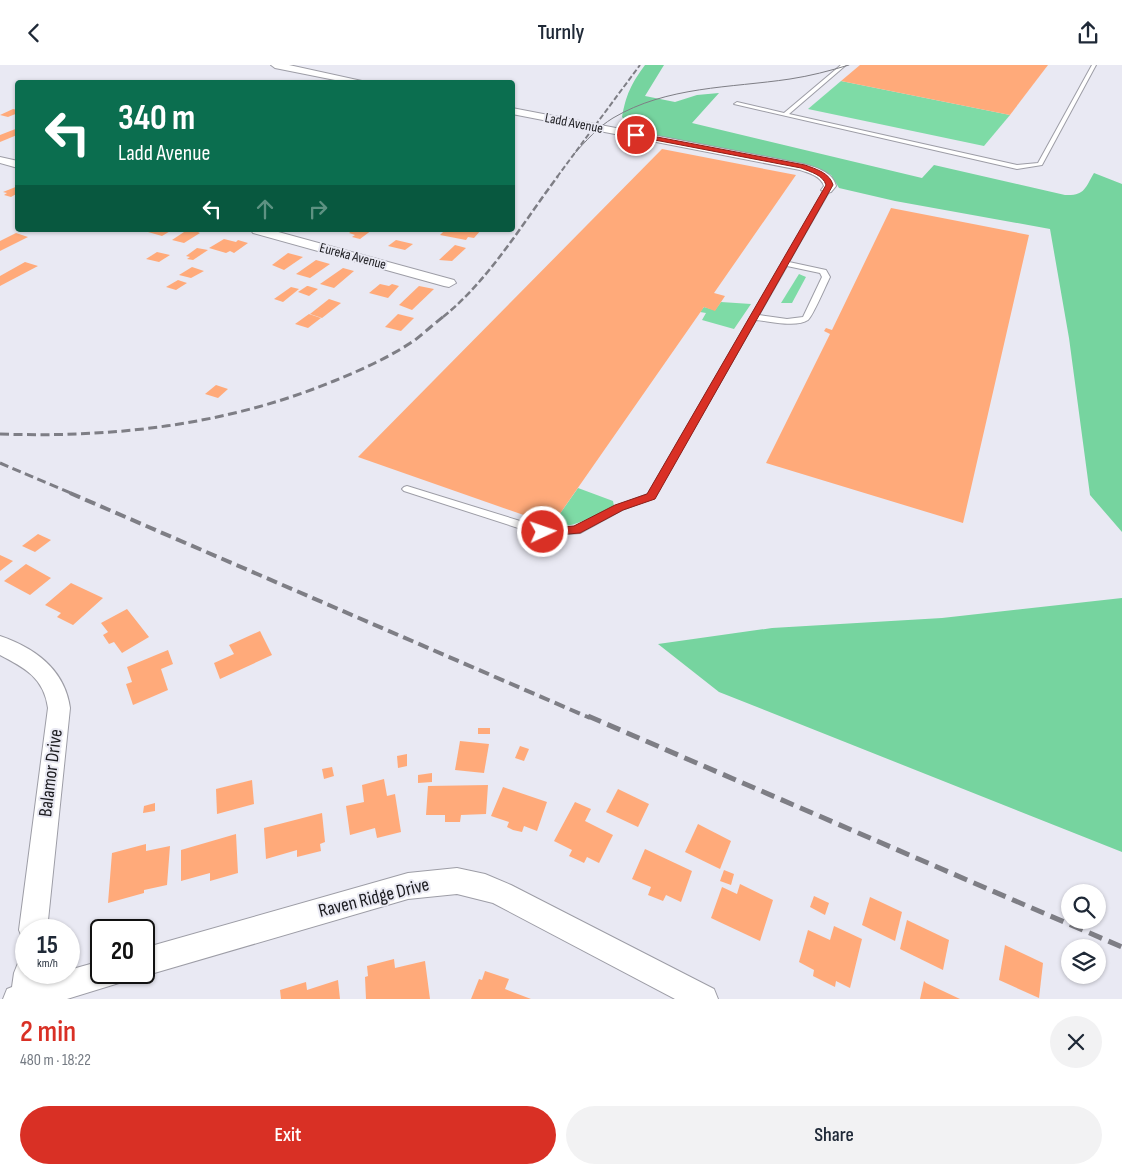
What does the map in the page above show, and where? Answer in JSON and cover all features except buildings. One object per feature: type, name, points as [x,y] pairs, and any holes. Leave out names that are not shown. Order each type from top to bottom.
[{"type":"street","points":[[276,65],[352,80]]},
{"type":"street","name":"Ladd Avenue","points":[[515,112],[803,167],[826,177],[830,185],[827,190]]},
{"type":"street","points":[[0,160],[15,164]]},
{"type":"street","name":"Eureka Avenue","points":[[264,232],[449,283]]},
{"type":"street","name":"Balamor Drive","points":[[0,645],[37,666],[51,678],[59,695],[34,919]]},
{"type":"street","name":"Raven Ridge Drive","points":[[155,960],[408,886],[457,881],[485,887],[502,894],[704,999]]},
{"type":"street","points":[[23,989],[90,977]]},
{"type":"lane","points":[[785,115],[844,65]]},
{"type":"lane","points":[[737,104],[1017,167],[1040,164],[1094,65]]},
{"type":"lane","points":[[407,489],[543,532],[576,530],[619,508],[651,496],[827,190]]},
{"type":"lane","points":[[754,317],[784,320],[806,318],[826,277],[823,272],[785,263]]},
{"type":"green space","points":[[645,65],[664,65],[645,96],[675,102],[697,95],[719,93],[692,123],[922,178],[934,165],[1065,195],[1077,194],[1084,190],[1094,173],[1122,184],[1122,532],[1090,495],[1069,338],[1050,229],[895,201],[839,188],[831,175],[808,165],[634,131],[622,117],[630,90]]},
{"type":"green space","points":[[841,81],[1010,115],[984,146],[808,109]]},
{"type":"green space","points":[[799,274],[806,277],[792,303],[781,303]]},
{"type":"green space","points":[[721,302],[751,304],[734,329],[702,320],[706,313],[700,312],[704,307],[715,310]]},
{"type":"green space","points":[[578,488],[613,501],[614,506],[575,524],[567,526],[552,525]]},
{"type":"green space","points":[[1122,598],[1122,852],[719,692],[658,644],[772,628],[942,618]]},
{"type":"tram line","points":[[574,154],[592,135],[613,118],[655,100],[699,90],[797,78],[849,65]]},
{"type":"railway","points":[[557,177],[640,65]]},
{"type":"railway","points":[[443,317],[476,286],[491,268],[558,176]]},
{"type":"railway","points":[[0,434],[43,435],[128,431],[211,418],[253,408],[294,396],[375,363],[415,340],[444,316]]},
{"type":"railway","points":[[0,463],[73,494]]},
{"type":"railway","points":[[70,493],[590,718]]},
{"type":"railway","points":[[588,716],[1122,947]]},
{"type":"route","points":[[543,532],[576,530],[619,508],[651,496],[830,185],[826,177],[803,167],[636,135]]}]
